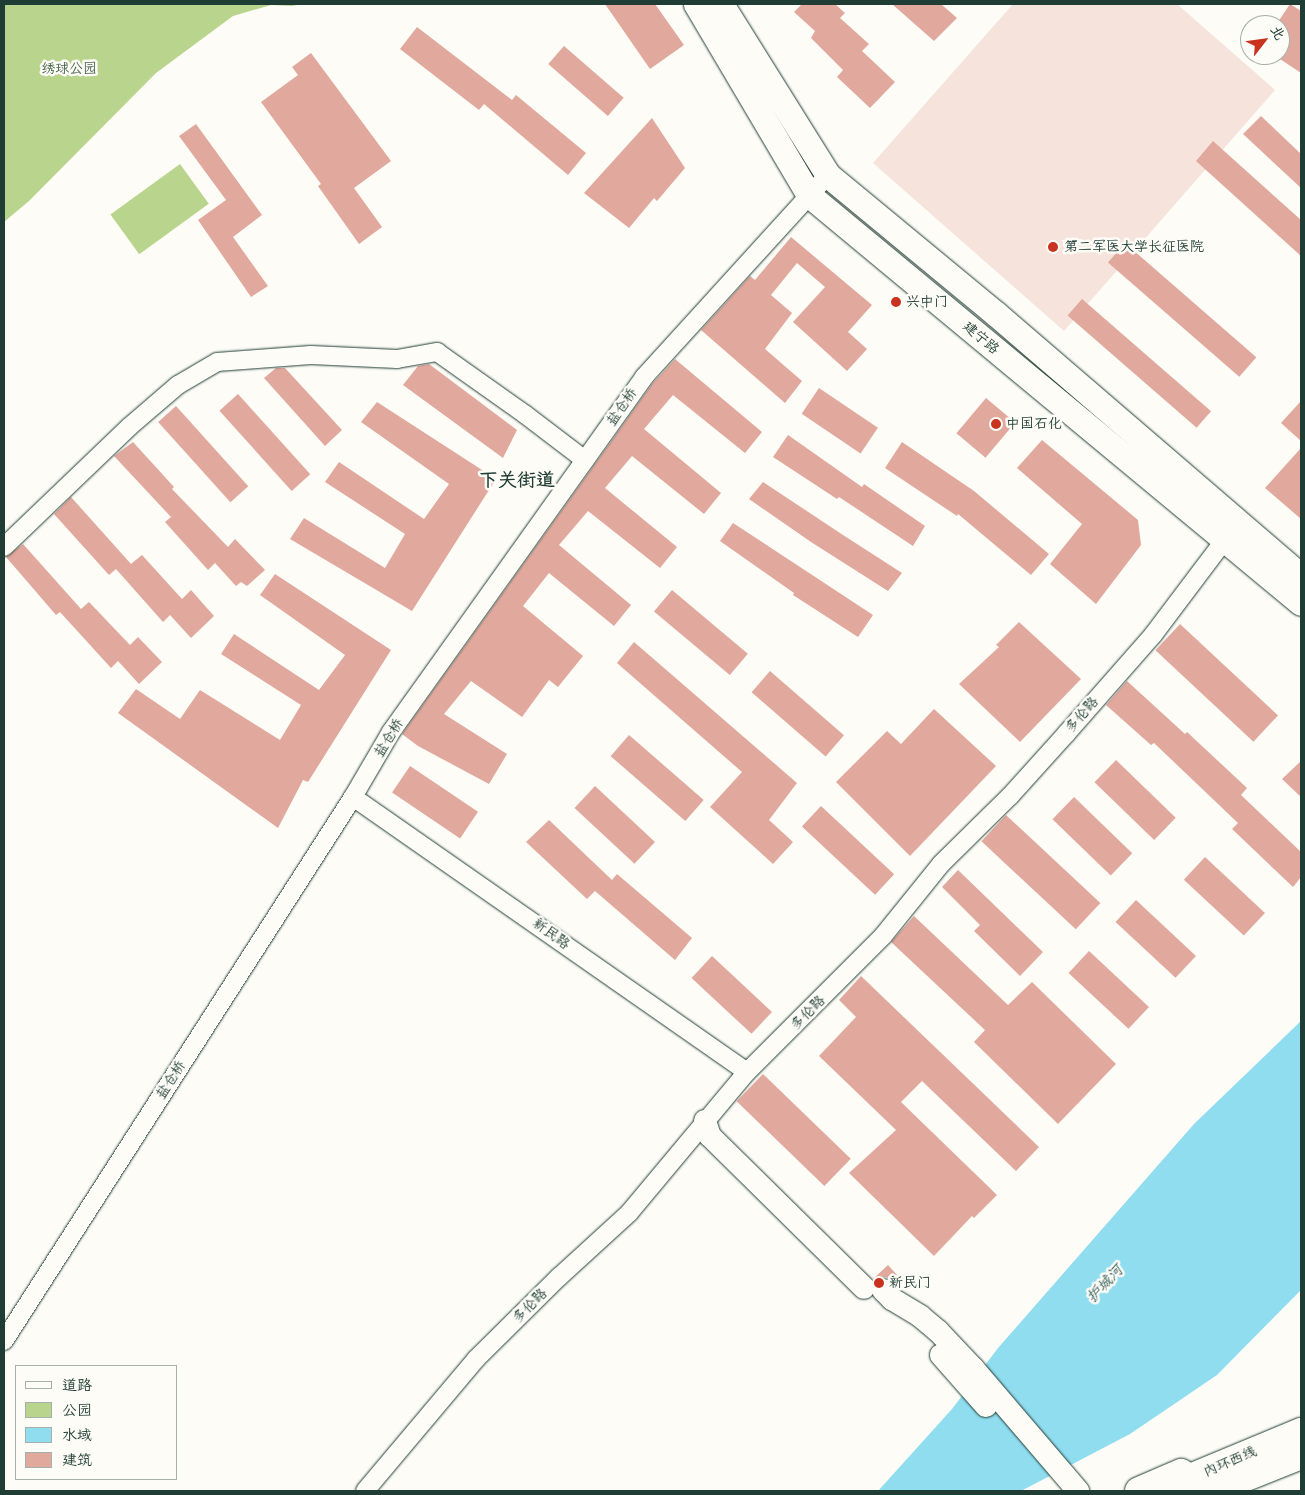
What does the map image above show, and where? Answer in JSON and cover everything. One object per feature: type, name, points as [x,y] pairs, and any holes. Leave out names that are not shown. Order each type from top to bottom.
[{"type":"main road","name":"建宁路","points":[[696,4],[810,195],[1231,531],[1301,576]]},
{"type":"main road","name":"建宁路","points":[[721,4],[828,175],[996,314],[1231,531],[1301,602]]},
{"type":"main road","points":[[1138,1491],[1301,1420]]},
{"type":"main road","name":"内环西线","points":[[1159,1491],[1301,1432]]},
{"type":"main road","name":"内环西线","points":[[1188,1491],[1301,1445]]},
{"type":"main road","points":[[1211,1491],[1301,1455]]},
{"type":"street","name":"盐仓桥","points":[[4,1341],[353,796],[391,732],[644,377],[828,175]]},
{"type":"street","points":[[4,547],[129,427],[178,385],[217,362],[311,355],[397,359],[437,352],[526,415],[585,460]]},
{"type":"street","name":"多伦路","points":[[365,1491],[476,1359],[559,1277],[629,1213],[747,1072],[882,936],[942,864],[1010,796],[1066,734],[1153,634],[1231,531]]},
{"type":"street","name":"新民路","points":[[353,796],[747,1072]]},
{"type":"street","points":[[705,1121],[710,1136],[873,1289],[920,1316],[938,1331],[967,1374],[1064,1485]]},
{"type":"shaded area","name":"第二军医大学长征医院","points":[[1013,4],[1177,4],[1240,59],[1240,65],[1247,65],[1275,90],[1064,331],[873,163]]},
{"type":"green space","name":"绣球公园","points":[[4,4],[303,4],[292,6],[271,5],[233,16],[156,73],[29,201],[4,222]]},
{"type":"green space","points":[[180,164],[209,204],[139,254],[110,215]]},
{"type":"water","name":"护城河","points":[[1301,1021],[1301,1290],[1217,1375],[1130,1434],[1021,1491],[878,1491],[952,1409],[998,1348],[1194,1124]]},
{"type":"building","points":[[605,4],[655,4],[684,45],[650,69]]},
{"type":"building","points":[[802,4],[835,4],[845,13],[840,18],[869,44],[862,51],[895,82],[870,108],[837,77],[843,70],[811,38],[815,31],[794,12]]},
{"type":"building","points":[[892,4],[941,4],[957,18],[934,41]]},
{"type":"building","points":[[1290,4],[1301,11],[1301,73],[1289,65],[1290,15],[1283,15]]},
{"type":"building","points":[[417,27],[512,100],[516,95],[586,153],[568,175],[484,104],[479,110],[400,49]]},
{"type":"building","points":[[564,46],[624,98],[608,116],[548,64]]},
{"type":"building","points":[[311,53],[391,161],[354,188],[382,227],[359,244],[318,186],[321,184],[261,102],[298,75],[292,67]]},
{"type":"building","points":[[1261,116],[1301,154],[1301,188],[1243,134]]},
{"type":"building","points":[[652,118],[685,168],[657,201],[654,198],[629,228],[584,193]]},
{"type":"building","points":[[196,124],[262,215],[233,237],[268,286],[251,297],[198,220],[226,200],[179,136]]},
{"type":"building","points":[[1213,141],[1301,220],[1301,256],[1196,161]]},
{"type":"building","points":[[791,237],[872,305],[848,332],[867,349],[847,371],[793,322],[825,287],[797,263],[771,295],[792,313],[765,349],[802,381],[785,403],[701,330],[750,276],[755,280]]},
{"type":"building","points":[[1125,243],[1256,357],[1239,377],[1108,263]]},
{"type":"building","points":[[1082,299],[1211,411],[1197,428],[1068,316]]},
{"type":"building","points":[[675,359],[762,432],[745,453],[673,395],[644,429],[721,493],[704,514],[632,456],[605,488],[677,547],[660,568],[588,511],[559,545],[631,605],[614,626],[549,573],[523,606],[583,656],[558,687],[549,680],[522,717],[471,681],[444,714],[507,754],[489,784],[418,746],[402,734],[652,384]]},
{"type":"building","points":[[429,364],[517,430],[503,458],[403,385],[418,366]]},
{"type":"building","points":[[276,368],[285,368],[342,430],[325,446],[264,378]]},
{"type":"building","points":[[819,388],[878,428],[861,453],[802,414]]},
{"type":"building","points":[[238,394],[310,474],[292,491],[219,411]]},
{"type":"building","points":[[986,398],[1015,422],[986,458],[956,433]]},
{"type":"building","points":[[1301,401],[1301,441],[1281,423]]},
{"type":"building","points":[[377,402],[496,479],[412,611],[290,539],[304,518],[385,568],[405,534],[325,482],[339,462],[424,519],[449,484],[361,422]]},
{"type":"building","points":[[176,406],[248,486],[230,502],[158,422]]},
{"type":"building","points":[[788,435],[862,487],[864,484],[925,526],[913,546],[839,497],[837,499],[773,457]]},
{"type":"building","points":[[1042,440],[1138,520],[1141,545],[1096,604],[1050,564],[1082,524],[1017,468]]},
{"type":"building","points":[[133,442],[174,487],[172,489],[228,547],[235,539],[265,570],[247,586],[241,582],[236,586],[215,563],[208,570],[165,522],[171,517],[114,456]]},
{"type":"building","points":[[902,442],[974,491],[1049,554],[1031,575],[958,514],[957,516],[885,468]]},
{"type":"building","points":[[1301,448],[1301,519],[1265,488]]},
{"type":"building","points":[[763,482],[902,573],[888,591],[811,542],[749,499]]},
{"type":"building","points":[[71,497],[131,564],[142,555],[182,599],[191,590],[214,616],[191,638],[170,615],[163,622],[116,569],[109,575],[54,514]]},
{"type":"building","points":[[733,523],[873,615],[858,637],[793,595],[794,593],[720,541]]},
{"type":"building","points":[[23,544],[81,609],[89,602],[130,645],[138,637],[162,662],[139,684],[118,661],[111,668],[60,612],[56,615],[6,557]]},
{"type":"building","points":[[275,574],[391,650],[308,782],[303,780],[278,828],[118,713],[136,689],[180,719],[200,690],[280,740],[301,705],[221,654],[234,634],[319,690],[345,655],[260,595]]},
{"type":"building","points":[[672,590],[748,654],[730,675],[654,611]]},
{"type":"building","points":[[1019,622],[1081,679],[1020,742],[959,684],[999,647],[996,645]]},
{"type":"building","points":[[1180,624],[1278,715],[1253,742],[1155,650]]},
{"type":"building","points":[[634,642],[797,783],[769,820],[793,842],[773,864],[710,807],[742,772],[617,663]]},
{"type":"building","points":[[770,671],[844,735],[826,756],[752,692]]},
{"type":"building","points":[[1127,681],[1185,734],[1187,732],[1247,788],[1241,795],[1301,852],[1301,877],[1293,887],[1232,829],[1238,823],[1154,743],[1151,745],[1106,705]]},
{"type":"building","points":[[934,709],[996,766],[910,856],[836,782],[887,731],[901,744]]},
{"type":"building","points":[[629,735],[704,800],[685,821],[611,756]]},
{"type":"building","points":[[1116,760],[1176,818],[1154,840],[1094,782]]},
{"type":"building","points":[[1301,761],[1301,797],[1282,779]]},
{"type":"building","points":[[410,766],[478,812],[460,838],[392,793]]},
{"type":"building","points":[[595,786],[655,842],[635,864],[575,808]]},
{"type":"building","points":[[1074,797],[1132,853],[1111,876],[1052,819]]},
{"type":"building","points":[[821,806],[894,874],[875,895],[802,826]]},
{"type":"building","points":[[1006,815],[1100,903],[1076,929],[981,841]]},
{"type":"building","points":[[549,820],[612,880],[617,874],[692,938],[675,960],[595,891],[587,899],[526,842]]},
{"type":"building","points":[[1205,857],[1265,913],[1244,936],[1184,880]]},
{"type":"building","points":[[958,870],[1043,952],[1020,976],[974,931],[980,925],[942,887]]},
{"type":"building","points":[[1136,900],[1196,956],[1176,978],[1116,922]]},
{"type":"building","points":[[914,916],[1008,1005],[1032,982],[1116,1064],[1058,1124],[974,1042],[985,1030],[891,942]]},
{"type":"building","points":[[1089,951],[1149,1007],[1129,1029],[1069,973]]},
{"type":"building","points":[[712,956],[772,1012],[752,1034],[692,978]]},
{"type":"building","points":[[861,976],[1039,1147],[1016,1171],[922,1081],[901,1102],[997,1195],[974,1218],[972,1216],[934,1256],[849,1173],[896,1130],[819,1056],[856,1017],[839,1000]]},
{"type":"building","points":[[763,1074],[851,1159],[824,1186],[737,1101]]},
{"type":"building","points":[[888,1265],[898,1276],[892,1281],[886,1277],[873,1279]]},
{"type":"place","name":"第二军医大学长征医院","points":[[1053,247]]},
{"type":"place","name":"兴中门","points":[[896,302]]},
{"type":"place","name":"中国石化","points":[[996,424]]},
{"type":"place","name":"新民门","points":[[879,1283]]},
{"type":"district","name":"下关街道","points":[[517,480]]}]
